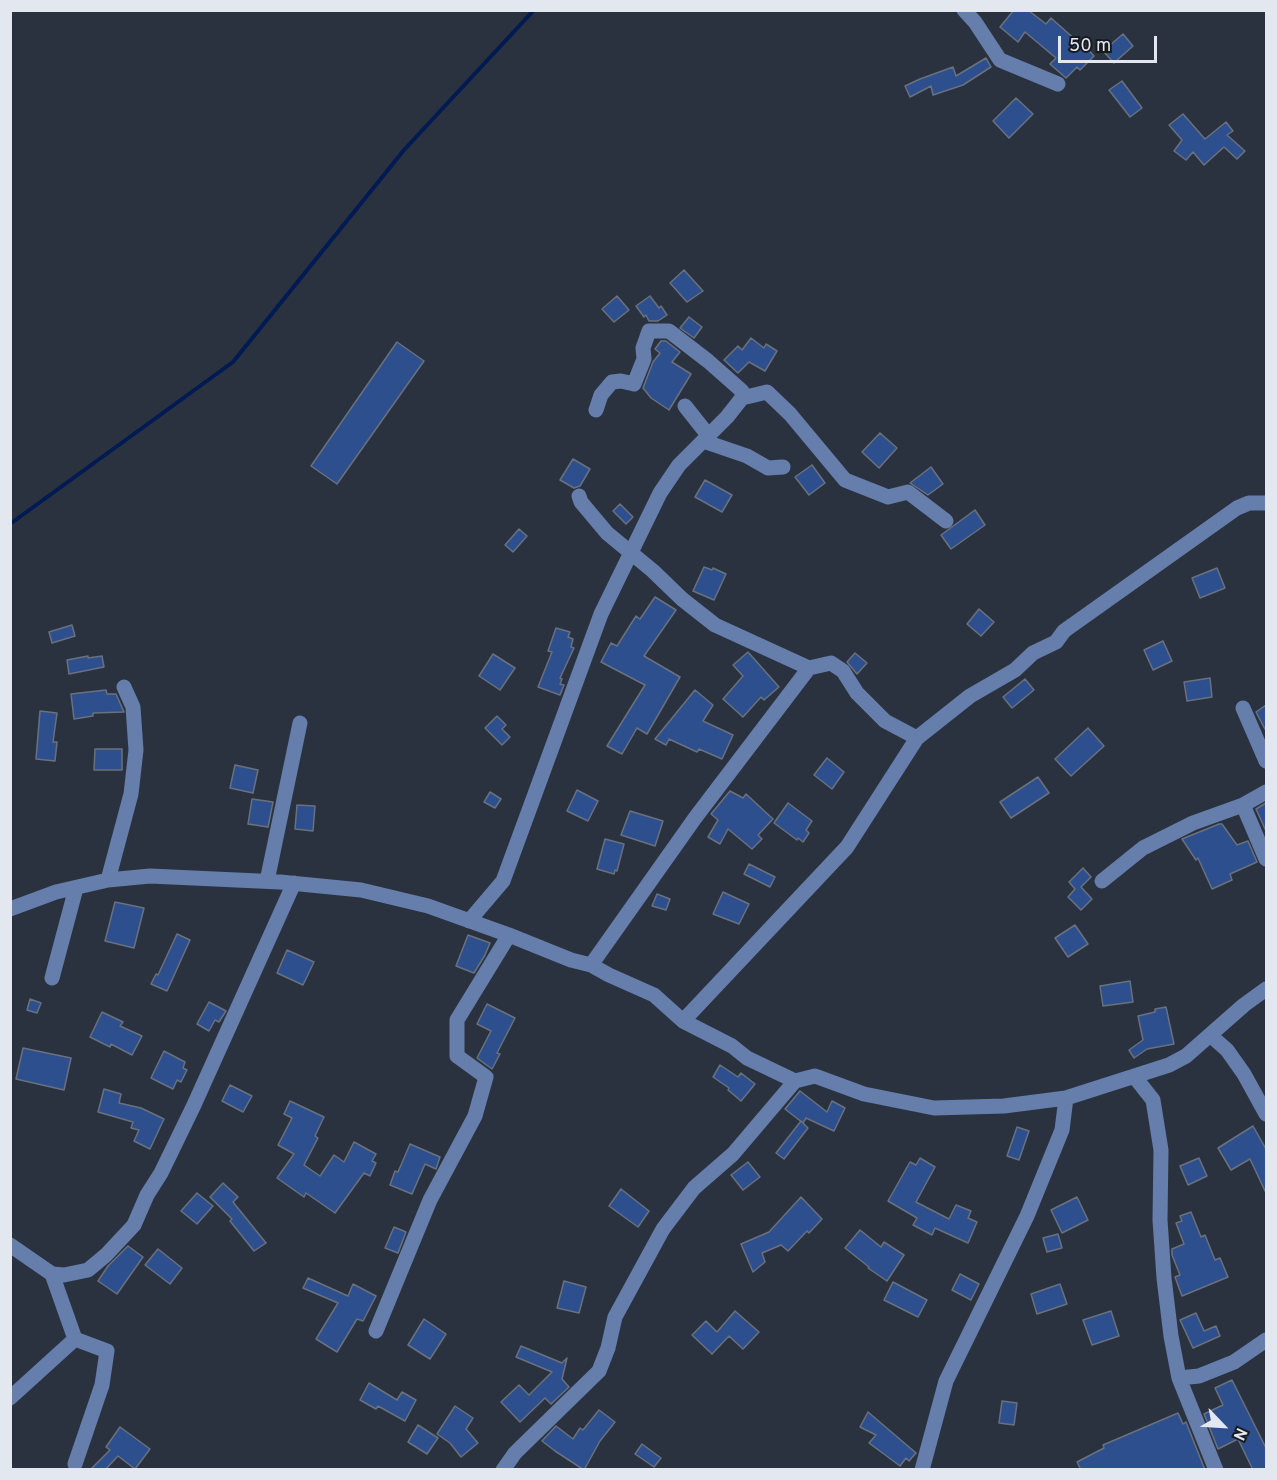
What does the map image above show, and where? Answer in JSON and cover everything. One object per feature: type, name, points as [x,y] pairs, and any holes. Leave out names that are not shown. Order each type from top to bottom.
[{"type":"street","points":[[964,10],[975,22],[1000,60],[1058,84]]},
{"type":"street","points":[[596,410],[601,395],[612,382],[621,381],[634,384],[644,359],[643,348],[649,332],[669,332],[735,384],[742,391],[742,398]]},
{"type":"street","points":[[469,921],[503,881],[601,614],[660,493],[679,465],[727,417],[742,398],[767,392],[790,414],[845,480],[888,497],[908,492],[946,521]]},
{"type":"street","points":[[685,406],[706,438],[768,468],[783,468]]},
{"type":"street","points":[[579,496],[581,502],[607,533],[682,599],[715,624],[809,668],[831,663],[843,671],[857,693],[885,721],[917,738]]},
{"type":"street","points":[[682,1021],[847,847],[917,738],[970,696],[1015,670],[1033,653],[1056,642],[1064,631],[1237,508],[1250,503],[1266,503]]},
{"type":"street","points":[[591,964],[694,818],[809,668]]},
{"type":"street","points":[[108,880],[131,794],[136,750],[133,707],[124,687]]},
{"type":"street","points":[[1243,708],[1266,761]]},
{"type":"street","points":[[267,881],[300,723]]},
{"type":"street","points":[[1102,881],[1143,848],[1193,823],[1243,805],[1266,792]]},
{"type":"street","points":[[1243,805],[1266,859]]},
{"type":"street","points":[[10,909],[56,892],[108,880],[150,876],[267,881],[361,890],[428,906],[571,960],[591,964],[609,975],[654,995],[682,1021],[795,1082]]},
{"type":"street","points":[[10,1245],[52,1274],[64,1275],[88,1270],[106,1255],[134,1225],[194,1105],[294,883]]},
{"type":"street","points":[[52,978],[76,888]]},
{"type":"street","points":[[376,1331],[430,1200],[475,1116],[486,1077],[457,1056],[456,1020],[509,935]]},
{"type":"street","points":[[503,1470],[515,1453],[599,1371],[609,1348],[615,1317],[663,1229],[694,1188],[733,1154],[795,1082],[815,1077],[864,1094],[934,1108],[1004,1106],[1066,1098],[1169,1065],[1186,1056],[1244,1005],[1266,989]]},
{"type":"street","points":[[1210,1035],[1227,1050],[1244,1074],[1266,1114]]},
{"type":"street","points":[[1134,1076],[1153,1100],[1161,1150],[1160,1220],[1163,1267],[1171,1336],[1179,1378],[1216,1470]]},
{"type":"street","points":[[922,1470],[946,1381],[1027,1216],[1062,1130],[1066,1098]]},
{"type":"street","points":[[52,1274],[75,1339],[107,1351],[102,1386],[75,1464]]},
{"type":"street","points":[[10,1398],[75,1339]]},
{"type":"street","points":[[1179,1378],[1199,1376],[1234,1362],[1266,1340]]},
{"type":"building","points":[[1014,10],[1028,10],[1046,24],[1051,18],[1078,42],[1079,40],[1094,56],[1080,70],[1077,67],[1066,78],[1050,64],[1056,58],[1025,32],[1018,42],[1000,27]]},
{"type":"building","points":[[1123,34],[1133,46],[1114,63],[1103,51]]},
{"type":"building","points":[[986,58],[991,67],[963,85],[933,95],[931,86],[910,97],[905,86],[953,67],[956,76]]},
{"type":"building","points":[[1122,81],[1142,108],[1130,117],[1109,90]]},
{"type":"building","points":[[1016,98],[1033,114],[1009,138],[993,121]]},
{"type":"building","points":[[1183,114],[1205,139],[1226,122],[1233,131],[1227,135],[1245,151],[1237,159],[1224,147],[1204,165],[1193,152],[1186,160],[1174,151],[1182,140],[1169,125]]},
{"type":"building","points":[[684,270],[703,291],[687,302],[670,283]]},
{"type":"building","points":[[617,296],[629,310],[614,322],[602,309]]},
{"type":"building","points":[[650,296],[667,315],[658,321],[649,321],[636,306]]},
{"type":"building","points":[[689,317],[702,327],[694,338],[680,328]]},
{"type":"building","points":[[751,338],[764,348],[766,344],[777,351],[765,371],[749,362],[738,373],[724,360],[738,346],[742,350]]},
{"type":"building","points":[[661,341],[666,341],[680,352],[672,362],[691,374],[669,410],[651,398],[643,388],[653,362],[660,353],[655,349]]},
{"type":"building","points":[[397,342],[424,361],[337,484],[311,466]]},
{"type":"building","points":[[880,433],[897,448],[879,468],[862,452]]},
{"type":"building","points":[[573,459],[590,469],[580,486],[574,488],[560,480]]},
{"type":"building","points":[[812,465],[825,483],[809,495],[795,477]]},
{"type":"building","points":[[931,467],[943,484],[928,495],[910,483]]},
{"type":"building","points":[[705,480],[732,495],[722,512],[695,497]]},
{"type":"building","points":[[620,504],[633,517],[626,524],[613,511]]},
{"type":"building","points":[[975,510],[985,525],[951,549],[941,535]]},
{"type":"building","points":[[519,529],[527,536],[513,552],[505,545]]},
{"type":"building","points":[[704,567],[726,574],[714,600],[693,591]]},
{"type":"building","points":[[1217,568],[1225,588],[1200,598],[1192,578]]},
{"type":"building","points":[[655,597],[676,610],[644,656],[680,677],[647,734],[637,728],[622,754],[607,746],[645,685],[601,662],[611,643],[617,646],[636,616],[640,619]]},
{"type":"building","points":[[979,609],[994,622],[981,636],[967,624]]},
{"type":"building","points":[[72,625],[75,636],[52,643],[49,632]]},
{"type":"building","points":[[556,628],[570,632],[568,637],[573,639],[571,647],[574,648],[560,678],[562,679],[560,684],[564,685],[560,695],[538,687],[552,652],[548,651]]},
{"type":"building","points":[[1163,641],[1172,661],[1153,670],[1144,650]]},
{"type":"building","points":[[748,652],[779,687],[764,700],[761,697],[743,717],[723,699],[743,676],[733,665]]},
{"type":"building","points":[[855,653],[867,663],[857,674],[847,662]]},
{"type":"building","points":[[493,654],[515,668],[500,690],[479,676]]},
{"type":"building","points":[[88,656],[88,658],[102,656],[104,667],[69,674],[67,660]]},
{"type":"building","points":[[1210,678],[1212,697],[1187,701],[1184,682]]},
{"type":"building","points":[[1025,679],[1034,690],[1012,708],[1003,697]]},
{"type":"building","points":[[106,690],[107,694],[116,694],[124,712],[93,713],[93,716],[74,719],[71,694]]},
{"type":"building","points":[[695,690],[713,705],[703,721],[733,735],[722,759],[699,749],[697,752],[669,739],[666,745],[655,739]]},
{"type":"building","points":[[1266,705],[1266,731],[1256,712]]},
{"type":"building","points":[[40,711],[57,713],[53,742],[57,742],[55,761],[36,759]]},
{"type":"building","points":[[497,716],[506,725],[502,729],[510,737],[502,745],[485,728]]},
{"type":"building","points":[[1088,728],[1104,746],[1071,776],[1055,759]]},
{"type":"building","points":[[95,749],[122,749],[122,770],[94,770]]},
{"type":"building","points":[[827,758],[844,772],[832,789],[814,775]]},
{"type":"building","points":[[235,765],[258,770],[253,793],[230,788]]},
{"type":"building","points":[[1038,777],[1049,793],[1011,818],[1000,802]]},
{"type":"building","points":[[577,790],[598,801],[588,821],[567,811]]},
{"type":"building","points":[[730,791],[743,798],[746,794],[773,819],[758,835],[762,839],[752,849],[728,829],[720,844],[708,837],[718,820],[711,814]]},
{"type":"building","points":[[490,792],[501,799],[495,808],[484,802]]},
{"type":"building","points":[[252,799],[273,802],[268,827],[248,824]]},
{"type":"building","points":[[788,803],[812,821],[806,830],[809,833],[803,842],[774,823]]},
{"type":"building","points":[[1266,803],[1266,831],[1256,809]]},
{"type":"building","points":[[297,805],[315,806],[313,831],[295,829]]},
{"type":"building","points":[[630,811],[663,821],[655,846],[621,835]]},
{"type":"building","points":[[1222,824],[1237,845],[1248,841],[1257,862],[1230,874],[1232,880],[1212,889],[1198,858],[1196,860],[1182,839]]},
{"type":"building","points":[[605,839],[624,844],[617,871],[615,870],[614,874],[597,869]]},
{"type":"building","points":[[749,864],[775,877],[770,887],[744,874]]},
{"type":"building","points":[[1083,868],[1091,877],[1081,887],[1092,899],[1081,910],[1068,897],[1075,889],[1069,882]]},
{"type":"building","points":[[723,892],[749,904],[739,924],[713,914]]},
{"type":"building","points":[[657,894],[670,899],[666,910],[652,906]]},
{"type":"building","points":[[115,902],[144,908],[134,948],[105,941]]},
{"type":"building","points":[[1075,925],[1088,944],[1068,957],[1055,938]]},
{"type":"building","points":[[177,934],[190,940],[167,991],[151,984],[156,974],[158,975]]},
{"type":"building","points":[[468,935],[490,943],[474,973],[456,966]]},
{"type":"building","points":[[287,950],[314,962],[303,985],[277,973]]},
{"type":"building","points":[[1130,981],[1133,1002],[1103,1006],[1100,986]]},
{"type":"building","points":[[30,999],[41,1003],[37,1013],[27,1010]]},
{"type":"building","points":[[209,1002],[226,1011],[219,1022],[215,1020],[209,1031],[197,1024]]},
{"type":"building","points":[[487,1004],[515,1018],[497,1053],[500,1054],[492,1069],[477,1058],[491,1031],[477,1024]]},
{"type":"building","points":[[1166,1007],[1174,1044],[1147,1049],[1134,1058],[1129,1050],[1143,1040],[1138,1016]]},
{"type":"building","points":[[102,1012],[123,1022],[120,1026],[142,1036],[132,1055],[111,1044],[110,1047],[90,1037]]},
{"type":"building","points":[[23,1048],[71,1058],[64,1090],[16,1079]]},
{"type":"building","points":[[164,1051],[185,1062],[183,1068],[187,1070],[181,1082],[177,1080],[173,1089],[151,1078]]},
{"type":"building","points":[[720,1065],[738,1077],[741,1073],[755,1084],[741,1101],[728,1090],[729,1088],[713,1077]]},
{"type":"building","points":[[230,1085],[252,1096],[243,1112],[222,1101]]},
{"type":"building","points":[[104,1089],[121,1094],[119,1103],[141,1108],[164,1119],[150,1149],[134,1141],[139,1130],[131,1128],[133,1122],[98,1112]]},
{"type":"building","points":[[800,1091],[827,1112],[832,1101],[845,1108],[834,1131],[806,1118],[803,1123],[785,1109]]},
{"type":"building","points":[[290,1101],[324,1117],[315,1136],[318,1138],[304,1165],[320,1176],[334,1155],[344,1162],[354,1142],[376,1154],[372,1161],[376,1163],[370,1176],[364,1173],[335,1213],[306,1193],[304,1197],[277,1178],[294,1154],[278,1145],[292,1118],[284,1114]]},
{"type":"building","points":[[801,1121],[808,1128],[784,1159],[776,1153]]},
{"type":"building","points":[[1253,1126],[1266,1149],[1266,1193],[1250,1159],[1231,1170],[1218,1148]]},
{"type":"building","points":[[1017,1127],[1029,1131],[1019,1160],[1007,1156]]},
{"type":"building","points":[[410,1144],[440,1157],[436,1169],[425,1164],[412,1194],[390,1185]]},
{"type":"building","points":[[920,1158],[935,1167],[916,1202],[949,1219],[956,1205],[971,1211],[968,1218],[977,1222],[968,1243],[935,1228],[932,1235],[913,1225],[917,1218],[888,1201],[910,1162],[916,1165]]},
{"type":"building","points":[[1199,1158],[1207,1176],[1188,1185],[1180,1166]]},
{"type":"building","points":[[748,1162],[760,1177],[743,1190],[731,1175]]},
{"type":"building","points":[[223,1183],[238,1197],[233,1202],[266,1243],[254,1251],[230,1221],[232,1219],[210,1197]]},
{"type":"building","points":[[621,1189],[649,1211],[638,1227],[609,1206]]},
{"type":"building","points":[[197,1193],[213,1206],[197,1224],[181,1211]]},
{"type":"building","points":[[801,1197],[822,1219],[788,1251],[781,1245],[762,1253],[765,1262],[753,1272],[741,1244],[769,1232]]},
{"type":"building","points":[[1077,1197],[1088,1220],[1062,1233],[1051,1210]]},
{"type":"building","points":[[1191,1212],[1201,1237],[1205,1235],[1215,1260],[1220,1258],[1228,1277],[1182,1296],[1175,1277],[1180,1275],[1172,1249],[1184,1244],[1176,1223],[1182,1221],[1180,1216]]},
{"type":"building","points":[[394,1227],[406,1232],[398,1253],[385,1248]]},
{"type":"building","points":[[860,1230],[881,1247],[884,1242],[904,1255],[887,1281],[845,1248]]},
{"type":"building","points":[[1058,1234],[1062,1248],[1047,1252],[1043,1238]]},
{"type":"building","points":[[128,1246],[143,1257],[117,1294],[98,1281],[108,1266]]},
{"type":"building","points":[[158,1249],[182,1268],[170,1284],[145,1265]]},
{"type":"building","points":[[960,1274],[979,1284],[971,1300],[952,1290]]},
{"type":"building","points":[[308,1278],[348,1296],[353,1284],[376,1296],[363,1321],[357,1319],[337,1352],[316,1339],[338,1303],[303,1288]]},
{"type":"building","points":[[564,1281],[586,1287],[579,1313],[557,1308]]},
{"type":"building","points":[[893,1282],[927,1300],[918,1317],[884,1300]]},
{"type":"building","points":[[1060,1284],[1067,1304],[1037,1314],[1031,1294]]},
{"type":"building","points":[[735,1311],[759,1332],[743,1349],[729,1336],[712,1354],[692,1335],[706,1321],[717,1332]]},
{"type":"building","points":[[1111,1311],[1119,1336],[1092,1345],[1083,1320]]},
{"type":"building","points":[[1196,1313],[1204,1331],[1216,1326],[1220,1336],[1193,1348],[1180,1320]]},
{"type":"building","points":[[424,1319],[446,1334],[430,1359],[408,1345]]},
{"type":"building","points":[[521,1346],[562,1363],[567,1358],[562,1379],[569,1387],[551,1404],[545,1398],[520,1422],[501,1402],[519,1385],[529,1395],[552,1372],[516,1357]]},
{"type":"building","points":[[1232,1380],[1266,1448],[1266,1470],[1253,1470],[1238,1439],[1218,1449],[1204,1414],[1223,1405],[1215,1388]]},
{"type":"building","points":[[369,1383],[397,1400],[402,1392],[416,1400],[405,1421],[378,1406],[376,1409],[360,1400]]},
{"type":"building","points":[[1002,1401],[1017,1403],[1014,1425],[999,1423]]},
{"type":"building","points":[[455,1406],[473,1418],[466,1429],[478,1443],[461,1457],[450,1443],[437,1434]]},
{"type":"building","points":[[599,1410],[615,1422],[600,1441],[584,1470],[542,1441],[556,1426],[573,1439],[580,1428],[583,1430]]},
{"type":"building","points":[[868,1412],[916,1453],[909,1461],[906,1458],[900,1466],[869,1443],[876,1435],[860,1427]]},
{"type":"building","points":[[1178,1413],[1183,1424],[1186,1422],[1205,1470],[1081,1470],[1077,1462],[1104,1448],[1103,1445]]},
{"type":"building","points":[[418,1425],[438,1438],[427,1454],[408,1442]]},
{"type":"building","points":[[120,1427],[150,1449],[135,1469],[118,1456],[105,1470],[90,1470],[110,1450],[106,1447]]},
{"type":"building","points":[[642,1444],[661,1458],[654,1467],[635,1454]]},
{"type":"waterway","points":[[10,524],[233,362],[404,150],[534,10]]}]
